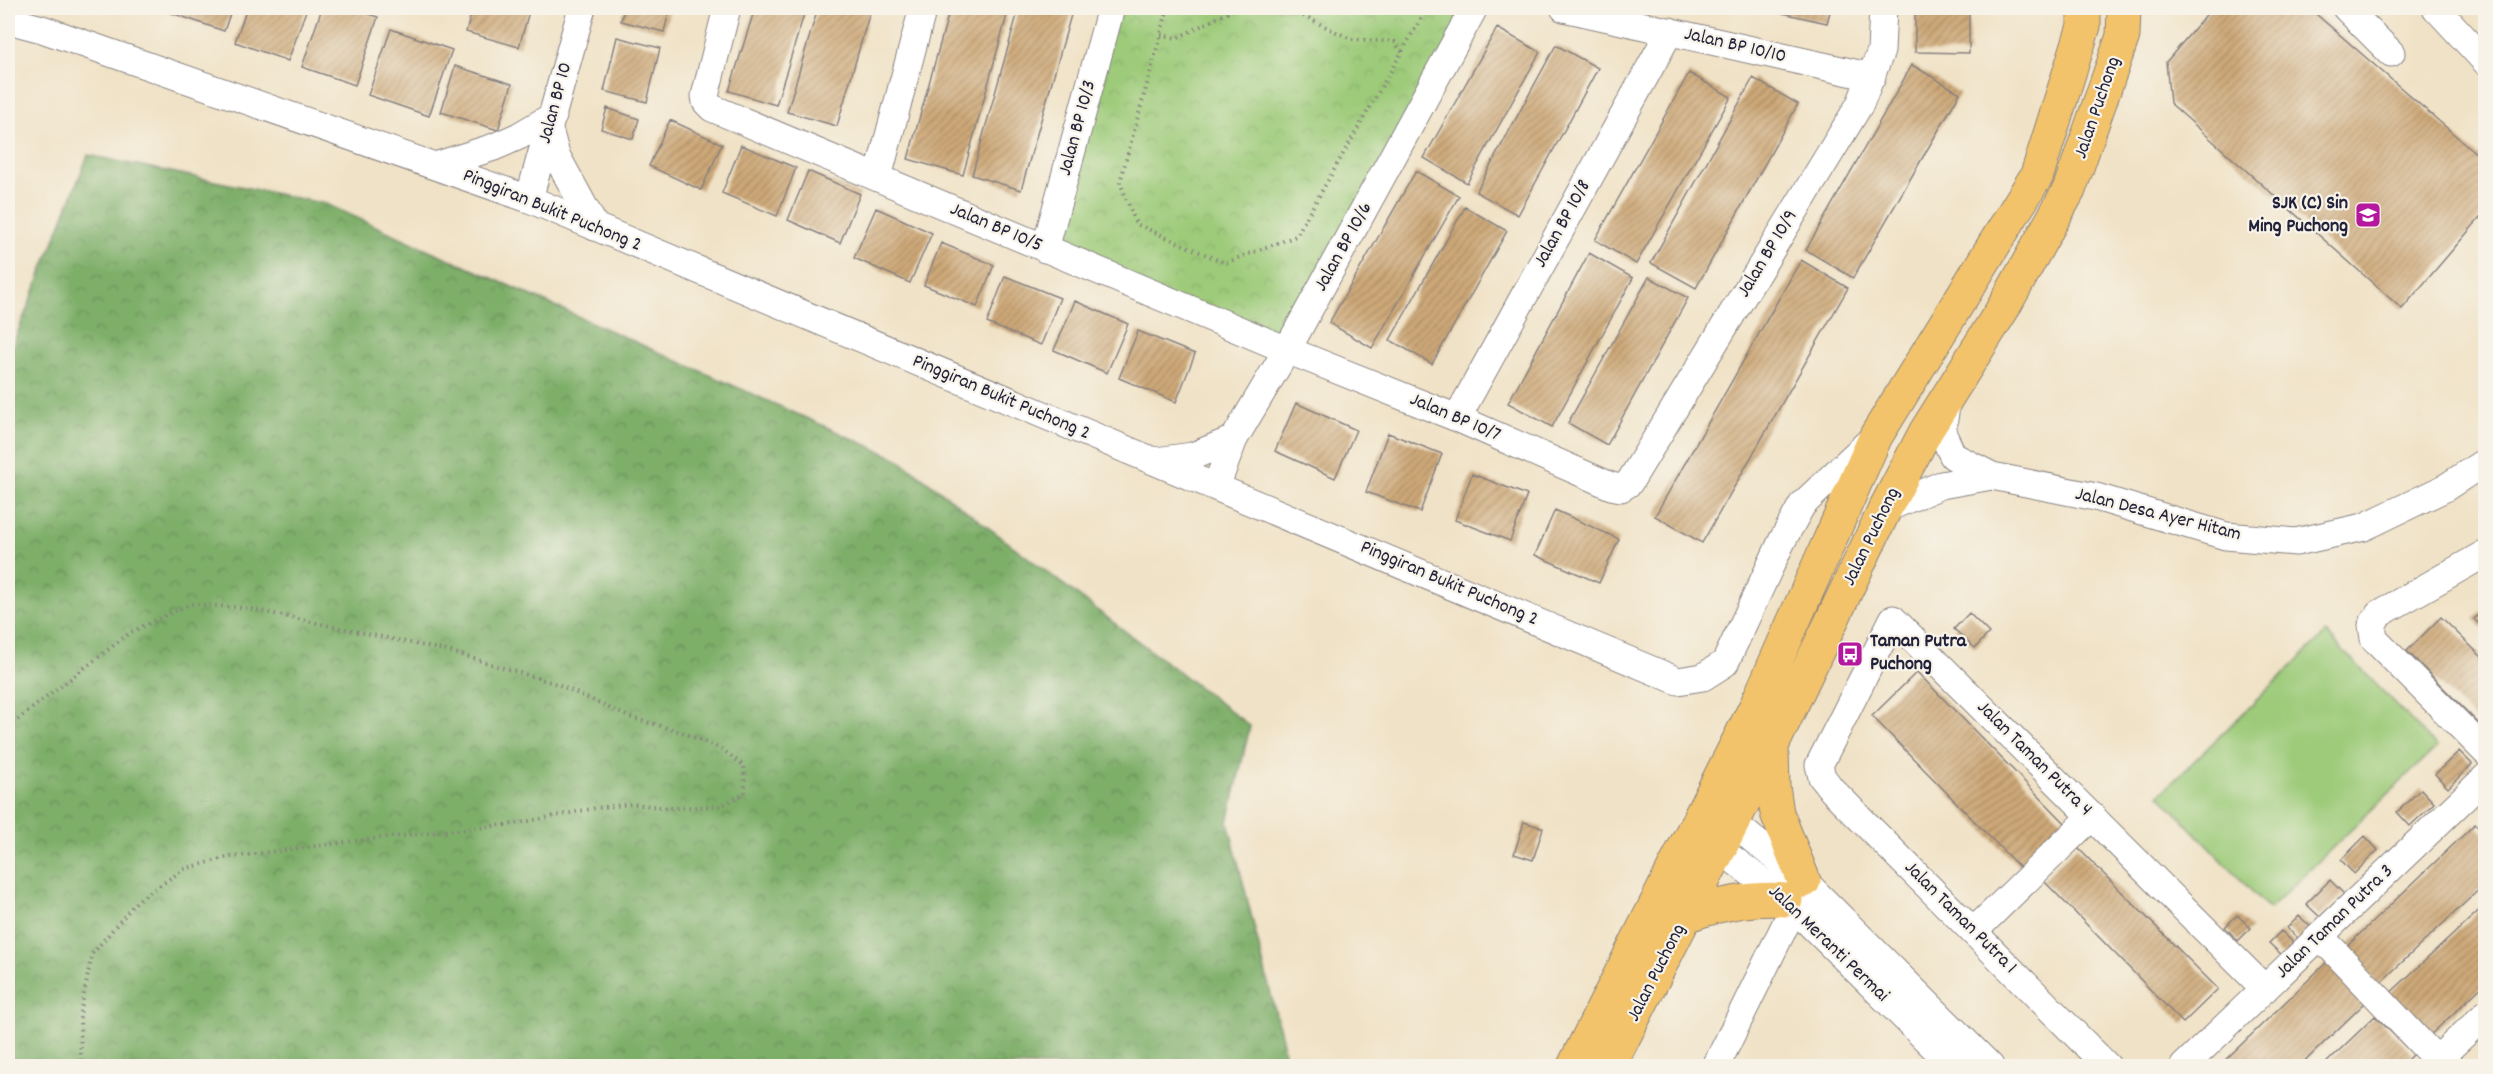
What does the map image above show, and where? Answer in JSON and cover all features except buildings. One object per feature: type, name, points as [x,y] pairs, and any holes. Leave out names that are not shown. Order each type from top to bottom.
[{"type":"main road","name":"Jalan Puchong","points":[[1609,1066],[1686,916],[1713,827],[1756,706],[1876,436],[2037,175],[2084,26],[2085,8]]},
{"type":"main road","name":"Jalan Puchong","points":[[1574,1066],[1713,827],[1772,746],[1885,509],[1926,431],[2002,310],[2069,190],[2123,36],[2124,8]]},
{"type":"main road","points":[[1686,916],[1724,903],[1795,896],[1777,813],[1773,786],[1772,746]]},
{"type":"street","name":"Jalan BP 10","points":[[529,199],[582,8]]},
{"type":"street","name":"Jalan BP 10/5","points":[[727,8],[705,96],[706,102],[712,108],[1287,351]]},
{"type":"street","points":[[878,177],[923,8]]},
{"type":"street","name":"Jalan BP 10/3","points":[[1045,249],[1111,8]]},
{"type":"street","name":"Jalan BP 10/6","points":[[1216,487],[1234,439],[1287,351],[1474,8]]},
{"type":"street","name":"Jalan BP 10/10","points":[[1564,8],[1872,77]]},
{"type":"street","name":"Jalan BP 10/9","points":[[1622,488],[1629,483],[1860,104],[1881,51],[1883,8]]},
{"type":"street","points":[[2346,8],[2391,53]]},
{"type":"street","points":[[2442,9],[2486,62]]},
{"type":"street","name":"Pinggiran Bukit Puchong 2","points":[[8,20],[42,28],[529,199],[1678,681],[1703,677],[1725,663],[1782,541],[1802,506],[1876,436]]},
{"type":"street","name":"Jalan BP 10/8","points":[[1457,418],[1670,31]]},
{"type":"street","points":[[435,166],[494,147],[551,123],[556,155],[595,227]]},
{"type":"street","name":"Jalan BP 10/7","points":[[1287,351],[1457,418],[1611,486],[1622,488]]},
{"type":"street","name":"Jalan Desa Ayer Hitam","points":[[1948,396],[1942,432],[1953,456],[1992,476],[2096,497],[2226,536],[2296,542],[2364,527],[2445,488],[2486,461]]},
{"type":"street","points":[[1152,462],[1193,456],[1234,439]]},
{"type":"street","name":"Jalan Desa Ayer Hitam","points":[[1885,509],[1941,485],[1992,476]]},
{"type":"street","points":[[2486,553],[2379,614],[2372,626],[2374,639],[2486,752]]},
{"type":"street","name":"Jalan Taman Putra 4","points":[[1819,765],[1893,619],[2265,988]]},
{"type":"street","name":"Jalan Taman Putra 1","points":[[1819,765],[1822,777],[1832,790],[2107,1066]]},
{"type":"street","name":"Jalan Taman Putra 3","points":[[2184,1066],[2486,777]]},
{"type":"street","points":[[1973,932],[2092,816]]},
{"type":"street","name":"Jalan Meranti Permai","points":[[1713,827],[1795,896],[1953,1066]]},
{"type":"street","points":[[1716,1066],[1795,896],[1990,1066]]},
{"type":"street","points":[[2320,936],[2433,1063],[2486,1014]]},
{"type":"path","points":[[1168,8],[1119,182],[1136,224],[1225,263],[1296,237],[1427,8]]},
{"type":"path","points":[[1161,35],[1177,38],[1237,8]]},
{"type":"path","points":[[1287,8],[1351,39],[1395,42],[1402,52]]},
{"type":"path","points":[[8,727],[131,632],[190,604],[246,608],[448,651],[557,684],[629,717],[682,732],[723,750],[744,766],[745,794],[721,806],[670,808],[632,804],[596,808],[514,824],[362,840],[225,858],[184,869],[137,901],[92,954],[80,1014],[81,1066]]},
{"type":"green space","points":[[1111,8],[1473,8],[1287,350],[1045,249]]},
{"type":"green space","points":[[88,155],[326,204],[898,459],[1250,726],[1228,822],[1283,1043],[1285,1066],[8,1066],[8,357]]},
{"type":"green space","points":[[2326,633],[2437,747],[2269,909],[2159,795]]},
{"type":"place","name":"SJK (C) Sin Ming Puchong","points":[[2368,215]]},
{"type":"place","name":"Taman Putra Puchong","points":[[1850,654]]}]
